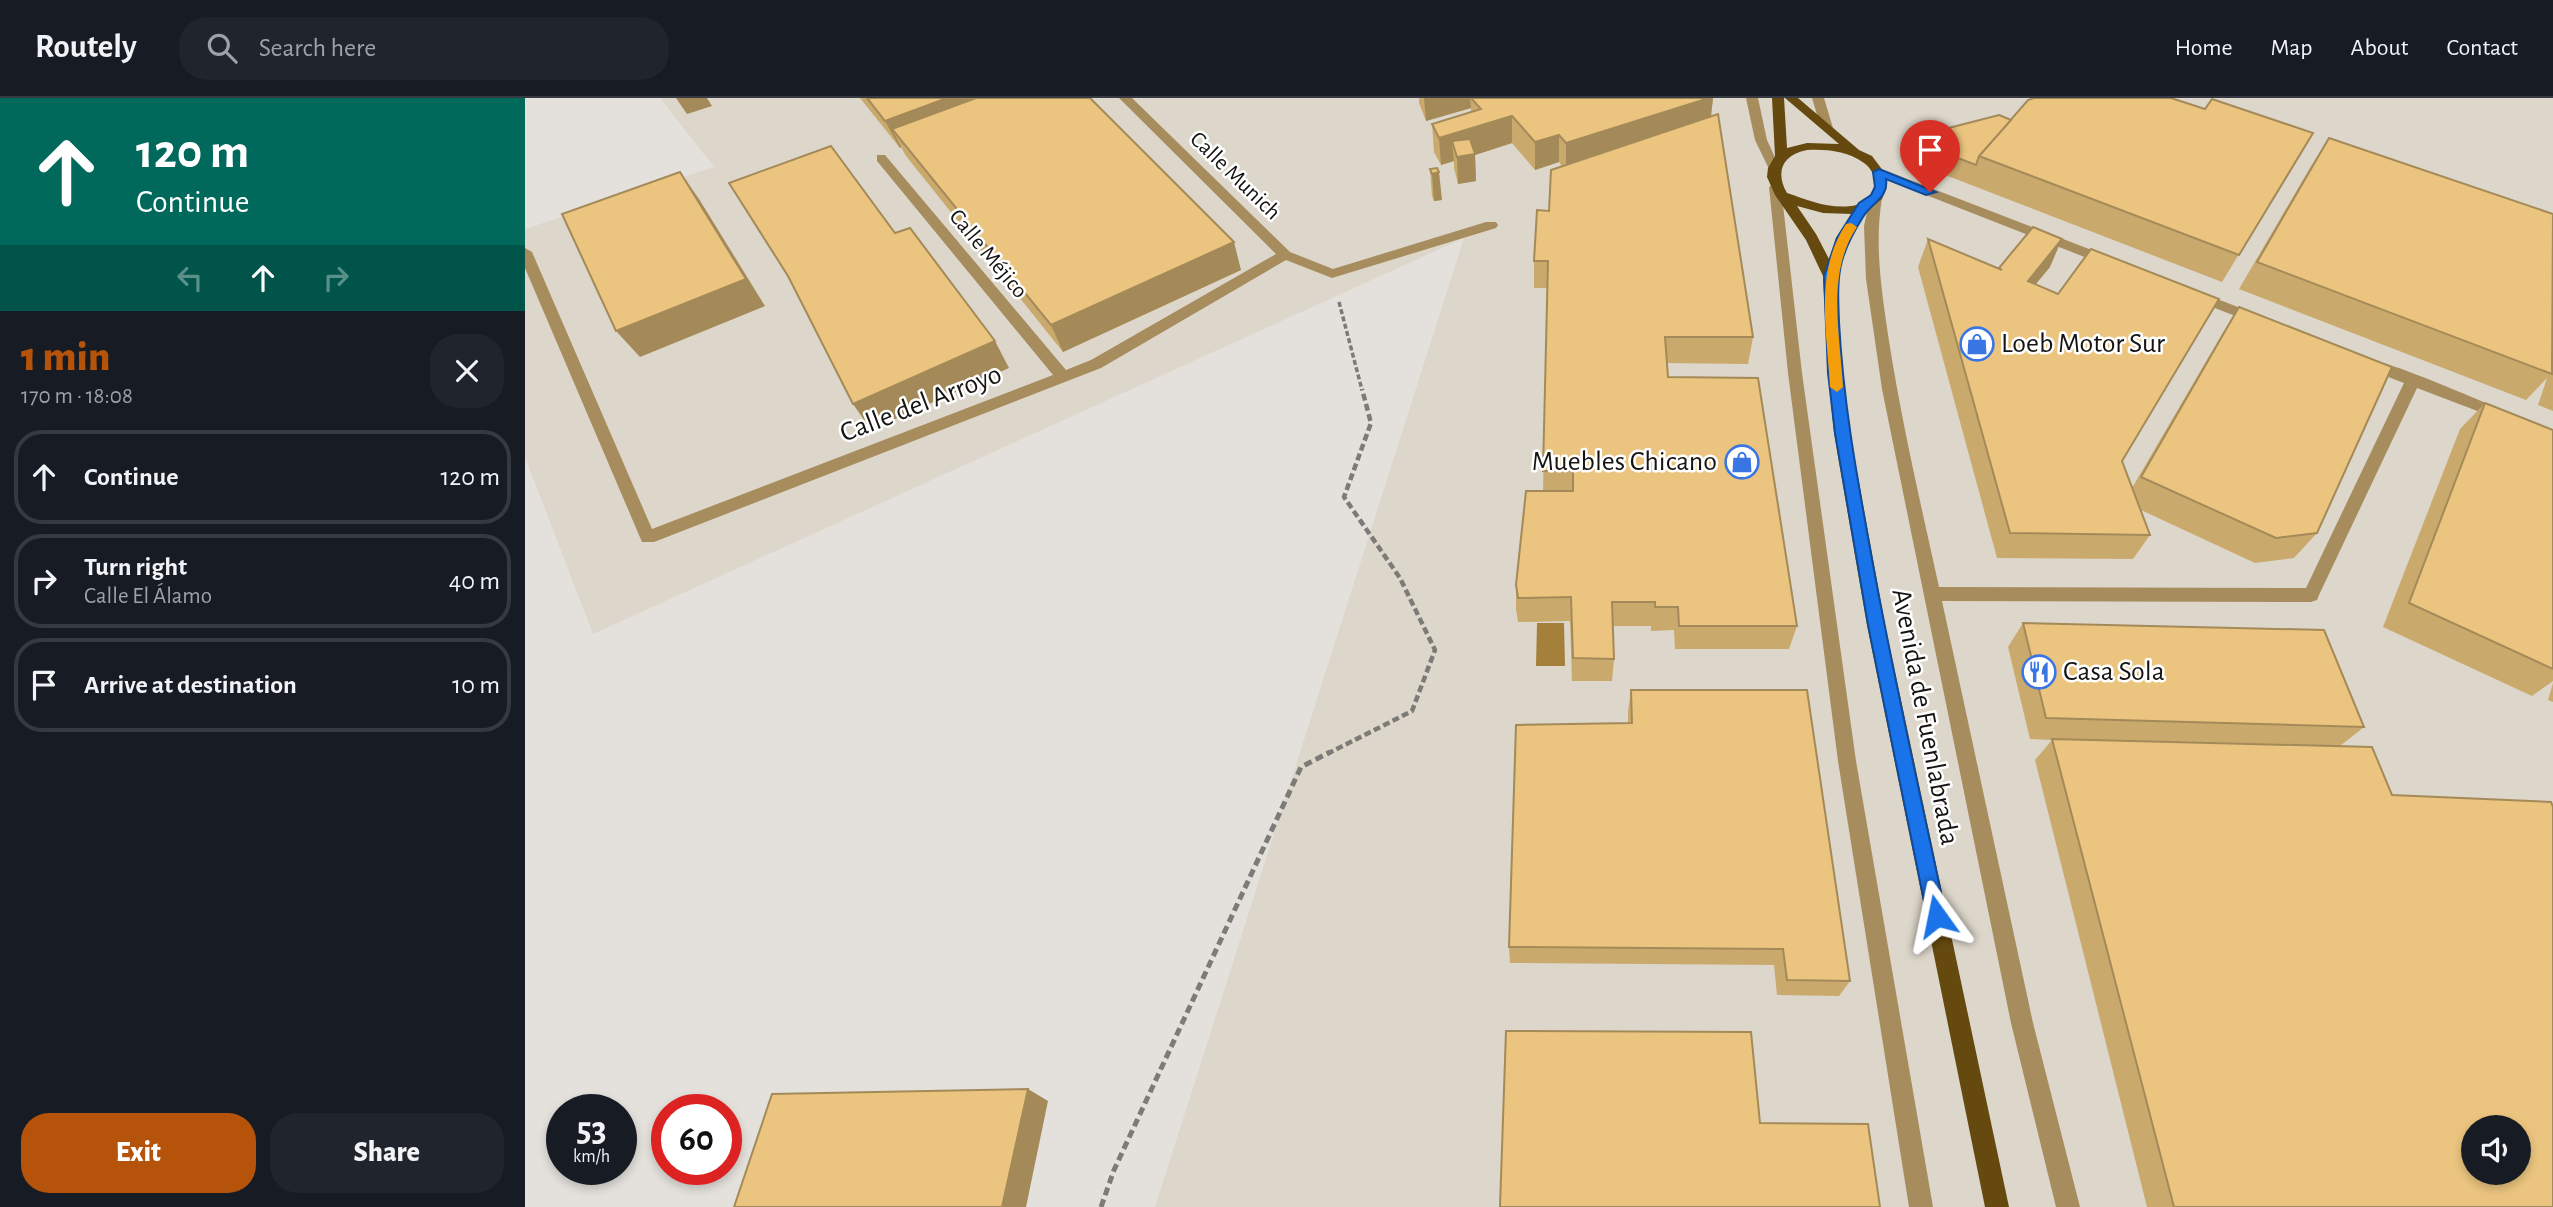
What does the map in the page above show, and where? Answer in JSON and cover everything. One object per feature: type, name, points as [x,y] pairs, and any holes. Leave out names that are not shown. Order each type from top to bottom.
[{"type":"main road","points":[[1778,98],[1777,161],[1771,177],[1807,229],[1831,276]]},
{"type":"main road","points":[[1791,98],[1856,153]]},
{"type":"main road","points":[[1777,161],[1794,149],[1811,146],[1839,147],[1870,161],[1879,172],[1881,187],[1843,238],[1831,276]]},
{"type":"main road","points":[[1781,192],[1801,206],[1820,211],[1847,211],[1870,202]]},
{"type":"main road","name":"Avenida de Fuenlabrada","points":[[1831,276],[1835,373],[1842,433],[1876,625],[1997,1207]]},
{"type":"street","name":"Calle Munich","points":[[1125,98],[1285,255]]},
{"type":"street","points":[[1752,98],[1761,140],[1777,161]]},
{"type":"street","points":[[1818,98],[1827,128]]},
{"type":"street","name":"Calle Méjico","points":[[881,158],[1063,377]]},
{"type":"street","points":[[1879,172],[2126,269]]},
{"type":"street","points":[[1781,192],[1793,361],[1847,761],[1921,1207]]},
{"type":"street","points":[[1870,202],[1877,307],[1889,389],[2022,1023],[2068,1207]]},
{"type":"street","points":[[1285,255],[1332,274],[1491,225]]},
{"type":"street","name":"Calle del Arroyo","points":[[525,252],[648,537],[1096,364],[1285,255]]},
{"type":"street","points":[[2178,289],[2269,324]]},
{"type":"street","points":[[2361,360],[2515,420]]},
{"type":"street","points":[[1932,594],[2311,596],[2413,380]]},
{"type":"path","points":[[1101,1207],[1114,1170],[1301,767],[1412,711],[1435,650],[1400,578],[1345,497],[1371,423],[1332,274]]},
{"type":"shaded area","points":[[660,98],[2553,98],[2553,1207],[1155,1207],[1464,238],[593,634],[525,457],[525,229],[714,167]]},
{"type":"shaded area","points":[[1537,623],[1564,623],[1565,666],[1536,666]]},
{"type":"building","points":[[867,98],[947,98],[885,121]]},
{"type":"building","points":[[976,98],[1090,98],[1234,242],[1051,325],[892,129]]},
{"type":"building","points":[[1471,98],[1709,98],[1566,143],[1559,135],[1535,142],[1512,116],[1439,138],[1432,124],[1481,109]]},
{"type":"building","points":[[2171,98],[2205,109],[2212,99],[2313,133],[2239,255],[1979,156],[2028,100]]},
{"type":"building","points":[[1718,114],[1753,337],[1665,337],[1668,377],[1758,378],[1797,626],[1679,626],[1678,607],[1655,607],[1655,602],[1612,602],[1614,659],[1573,658],[1571,597],[1518,598],[1516,585],[1526,491],[1573,491],[1573,470],[1543,471],[1548,261],[1534,261],[1537,210],[1549,211],[1551,170]]},
{"type":"building","points":[[1999,115],[2011,120],[1979,156],[1976,165],[1929,147],[1945,129]]},
{"type":"building","points":[[2329,138],[2553,214],[2552,374],[2257,262]]},
{"type":"building","points":[[1470,139],[1475,154],[1457,157],[1452,141]]},
{"type":"building","points":[[831,146],[895,233],[910,228],[995,341],[853,404],[788,276],[729,183]]},
{"type":"building","points":[[1437,168],[1439,172],[1432,174],[1430,169]]},
{"type":"building","points":[[680,172],[746,279],[616,331],[562,214]]},
{"type":"building","points":[[2033,227],[2062,239],[2028,281],[2058,294],[2091,249],[2219,299],[2122,461],[2150,535],[2010,533],[1928,239],[2002,270],[1999,268]]},
{"type":"building","points":[[2239,307],[2392,367],[2317,533],[2276,538],[2141,477]]},
{"type":"building","points":[[2485,403],[2553,430],[2553,669],[2409,603]]},
{"type":"building","points":[[2023,623],[2324,630],[2364,727],[2046,718]]},
{"type":"building","points":[[1631,690],[1807,690],[1850,981],[1787,980],[1783,949],[1509,947],[1516,725],[1632,723]]},
{"type":"building","points":[[2052,739],[2372,747],[2392,795],[2551,802],[2553,1207],[2174,1207]]},
{"type":"building","points":[[1506,1031],[1751,1032],[1760,1123],[1868,1124],[1880,1207],[1500,1207]]},
{"type":"building","points":[[1028,1089],[1002,1207],[734,1207],[772,1094]]},
{"type":"slow traffic","points":[[1837,387],[1831,276],[1843,238],[1851,227]]},
{"type":"place","name":"Loeb Motor Sur","points":[[1977,344]]},
{"type":"place","name":"Muebles Chicano","points":[[1742,462]]},
{"type":"place","name":"Casa Sola","points":[[2039,672]]},
{"type":"route","points":[[1930,192],[1879,172],[1881,187],[1876,198],[1864,206],[1843,238],[1831,276],[1835,373],[1842,433],[1876,625],[1937,916]]}]
